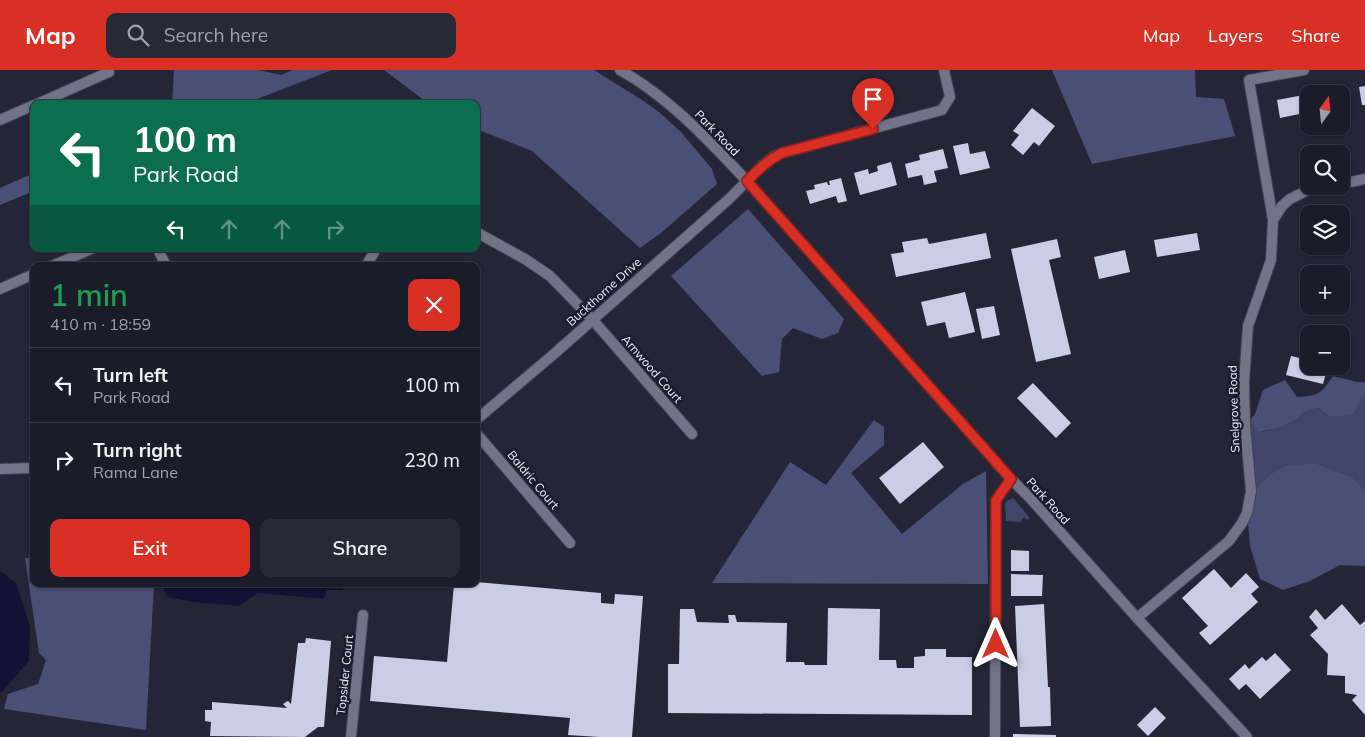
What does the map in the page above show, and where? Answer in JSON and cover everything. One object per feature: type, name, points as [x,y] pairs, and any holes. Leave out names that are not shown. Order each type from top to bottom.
[{"type":"street","name":"Park Road","points":[[620,70],[640,82],[693,124],[747,181],[1011,479],[1247,737]]},
{"type":"street","name":"Buckthorne Drive","points":[[480,417],[592,320],[773,157],[942,110],[950,97],[944,70]]},
{"type":"street","name":"Snelgrove Road","points":[[1137,618],[1229,541],[1247,513],[1250,491],[1245,426],[1246,337],[1251,316],[1271,260],[1273,220],[1249,80],[1304,70]]},
{"type":"street","points":[[44,100],[109,72]]},
{"type":"street","points":[[0,120],[30,106]]},
{"type":"street","points":[[1350,182],[1365,179]]},
{"type":"street","points":[[1273,220],[1282,206],[1300,194]]},
{"type":"street","name":"Arnwood Court","points":[[480,234],[525,259],[550,276],[592,320],[692,434]]},
{"type":"street","points":[[61,262],[84,252]]},
{"type":"street","points":[[0,289],[30,276]]},
{"type":"street","name":"Baldric Court","points":[[480,438],[570,543]]},
{"type":"street","points":[[0,469],[30,468]]},
{"type":"street","points":[[995,737],[996,500],[1011,479]]},
{"type":"street","name":"Topsider Court","points":[[351,737],[363,615]]},
{"type":"shaded area","points":[[174,70],[258,70],[281,75],[293,70],[332,70],[254,100],[172,100]]},
{"type":"shaded area","points":[[384,70],[594,70],[659,112],[681,132],[712,169],[717,184],[661,233],[640,248],[532,151],[480,131],[480,100],[424,100]]},
{"type":"shaded area","points":[[1052,70],[1195,70],[1196,97],[1224,99],[1235,136],[1092,164]]},
{"type":"shaded area","points":[[30,175],[30,193],[0,205],[0,188]]},
{"type":"shaded area","points":[[748,209],[844,319],[838,333],[822,339],[793,328],[782,339],[779,372],[762,376],[671,276]]},
{"type":"shaded area","points":[[1333,376],[1365,382],[1365,399],[1362,398],[1353,414],[1331,417],[1318,408],[1304,412],[1283,427],[1259,432],[1249,421],[1255,414],[1263,390],[1285,380],[1297,397],[1315,395],[1325,387]]},
{"type":"shaded area","points":[[1362,398],[1365,399],[1365,490],[1353,478],[1250,497],[1249,421],[1260,432],[1283,427],[1304,412],[1318,408],[1331,417]]},
{"type":"shaded area","points":[[874,420],[884,427],[884,445],[851,473],[902,534],[963,484],[986,471],[988,584],[712,583],[790,462],[826,485]]},
{"type":"shaded area","points":[[1314,463],[1353,478],[1365,490],[1365,566],[1340,565],[1310,581],[1283,590],[1260,579],[1250,546],[1247,513],[1250,497],[1261,483],[1273,473],[1286,466]]},
{"type":"shaded area","points":[[1013,498],[1030,518],[1027,520],[1024,517],[1020,522],[1006,521],[1005,504]]},
{"type":"shaded area","points":[[25,558],[30,558],[30,587],[154,587],[146,730],[4,709],[8,694],[38,684],[46,660],[39,653]]},
{"type":"shaded area","points":[[0,572],[16,583],[30,626],[29,661],[2,692],[0,692]]},
{"type":"shaded area","points":[[344,587],[343,590],[327,590],[324,599],[258,593],[239,606],[194,602],[167,597],[163,588]]},
{"type":"building","points":[[1365,86],[1365,105],[1362,105],[1359,87]]},
{"type":"building","points":[[1300,96],[1300,114],[1280,118],[1277,100]]},
{"type":"building","points":[[1032,108],[1055,126],[1039,146],[1034,142],[1023,155],[1011,145],[1019,135],[1013,131]]},
{"type":"building","points":[[968,143],[970,154],[985,151],[990,168],[960,175],[953,146]]},
{"type":"building","points":[[943,149],[948,168],[934,171],[937,182],[924,185],[922,175],[908,178],[905,164],[920,160],[919,155]]},
{"type":"building","points":[[891,162],[897,185],[860,195],[854,173],[868,169],[869,174],[878,171],[877,166]]},
{"type":"building","points":[[841,178],[847,201],[838,203],[836,196],[810,204],[806,191],[815,189],[814,185],[827,182],[830,185],[829,181]]},
{"type":"building","points":[[986,233],[991,258],[896,277],[891,254],[904,252],[902,242],[927,238],[929,244]]},
{"type":"building","points":[[1197,233],[1200,250],[1157,257],[1154,240]]},
{"type":"building","points":[[1057,239],[1061,257],[1049,260],[1071,354],[1036,362],[1011,249]]},
{"type":"building","points":[[1125,250],[1130,272],[1099,279],[1094,257]]},
{"type":"building","points":[[965,292],[975,332],[949,338],[945,322],[927,326],[921,302]]},
{"type":"building","points":[[994,306],[1000,335],[982,339],[976,309]]},
{"type":"building","points":[[1291,356],[1300,358],[1300,375],[1326,375],[1323,384],[1286,375]]},
{"type":"building","points":[[1033,383],[1071,423],[1056,438],[1017,398]]},
{"type":"building","points":[[923,442],[944,467],[900,504],[879,478]]},
{"type":"building","points":[[1011,550],[1029,551],[1029,571],[1011,571]]},
{"type":"building","points":[[1214,569],[1231,588],[1246,573],[1259,587],[1251,594],[1258,602],[1210,645],[1199,633],[1208,626],[1182,598]]},
{"type":"building","points":[[1011,574],[1043,575],[1042,596],[1011,596]]},
{"type":"building","points":[[480,582],[601,593],[601,603],[614,604],[615,594],[643,596],[632,737],[568,735],[570,718],[370,701],[374,656],[447,662],[454,587],[480,587]]},
{"type":"building","points":[[1044,604],[1051,726],[1020,727],[1015,606]]},
{"type":"building","points":[[1342,604],[1360,625],[1365,621],[1365,715],[1352,700],[1357,695],[1345,693],[1345,676],[1327,675],[1328,654],[1310,635],[1318,628],[1309,617],[1316,609],[1325,620]]},
{"type":"building","points":[[828,608],[880,609],[879,660],[896,660],[897,668],[914,668],[914,657],[925,656],[925,649],[946,649],[946,657],[972,657],[972,715],[668,713],[668,664],[679,664],[680,609],[694,609],[697,622],[729,623],[728,615],[735,615],[737,622],[787,623],[786,662],[804,662],[805,665],[827,665]]},
{"type":"building","points":[[306,638],[331,641],[324,727],[318,727],[305,737],[210,736],[211,722],[205,721],[205,710],[212,710],[212,702],[287,708],[283,704],[288,701],[291,704],[298,643],[305,643]]},
{"type":"building","points":[[1275,653],[1291,670],[1260,699],[1246,684],[1239,690],[1229,679],[1245,664],[1249,669],[1262,657],[1266,661]]},
{"type":"building","points":[[1155,707],[1166,718],[1148,736],[1137,725]]},
{"type":"building","points":[[1013,734],[1056,735],[1056,737],[1013,737]]},
{"type":"route","points":[[873,129],[782,153],[764,164],[747,181],[1011,479],[996,500],[996,644]]}]
